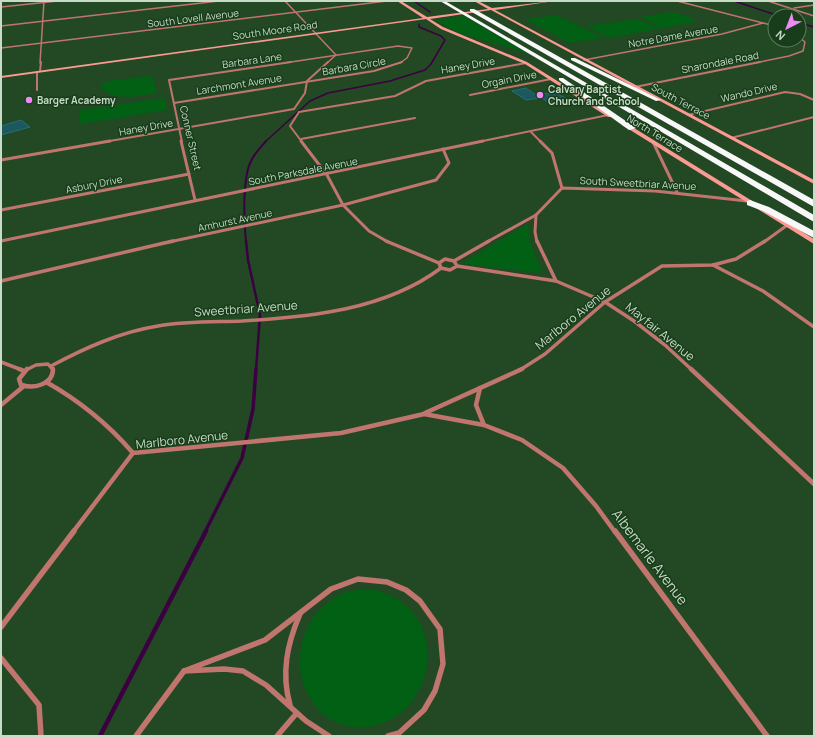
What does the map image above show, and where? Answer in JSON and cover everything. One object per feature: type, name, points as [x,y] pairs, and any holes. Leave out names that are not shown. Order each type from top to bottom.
[{"type":"highway","points":[[442,1],[814,220]]},
{"type":"highway","points":[[457,1],[814,204]]},
{"type":"highway","points":[[499,24],[508,26],[658,100]]},
{"type":"highway","points":[[529,53],[538,63],[632,128]]},
{"type":"highway","points":[[749,202],[766,209],[814,235]]},
{"type":"street","points":[[1,7],[58,1]]},
{"type":"street","points":[[1,26],[219,1]]},
{"type":"street","points":[[284,1],[317,33],[336,55],[307,81],[308,87],[304,96],[294,109],[299,112],[290,126],[327,175],[343,205],[369,231],[387,242],[439,263],[441,268]]},
{"type":"street","name":"South Lovell Avenue","points":[[1,48],[387,1]]},
{"type":"street","name":"North Terrace","points":[[399,1],[453,33],[526,63],[814,242]]},
{"type":"street","name":"South Terrace","points":[[476,1],[658,100],[814,182]]},
{"type":"street","name":"South Moore Road","points":[[1,77],[552,1]]},
{"type":"street","points":[[677,1],[767,24]]},
{"type":"street","points":[[768,1],[789,8]]},
{"type":"street","points":[[37,90],[44,2]]},
{"type":"street","points":[[798,8],[814,5]]},
{"type":"street","name":"Notre Dame Avenue","points":[[584,60],[722,34],[763,23]]},
{"type":"street","name":"Barbara Circle","points":[[307,81],[397,65],[402,62],[412,48],[405,45],[336,55]]},
{"type":"street","name":"Sharondale Road","points":[[636,87],[789,56],[803,51],[804,48]]},
{"type":"street","name":"Barbara Lane","points":[[170,80],[336,55]]},
{"type":"street","name":"Haney Drive","points":[[299,112],[395,96],[426,81],[526,63]]},
{"type":"street","name":"Orgain Drive","points":[[470,95],[551,79]]},
{"type":"street","name":"Conner Street","points":[[170,80],[178,129],[195,200]]},
{"type":"street","name":"Larchmont Avenue","points":[[174,103],[307,81]]},
{"type":"street","name":"Wando Drive","points":[[688,115],[785,92],[800,94],[814,100]]},
{"type":"street","name":"Haney Drive","points":[[1,160],[294,109]]},
{"type":"street","name":"South Parksdale Avenue","points":[[1,241],[195,200],[327,175],[443,149],[608,115]]},
{"type":"street","points":[[731,138],[814,117]]},
{"type":"street","points":[[301,139],[415,118]]},
{"type":"street","points":[[531,132],[552,152],[562,188]]},
{"type":"street","points":[[653,141],[677,192]]},
{"type":"street","name":"Amhurst Avenue","points":[[1,281],[249,224],[343,205],[436,180],[449,162],[443,149]]},
{"type":"street","name":"Asbury Drive","points":[[1,210],[189,174]]},
{"type":"street","name":"South Sweetbriar Avenue","points":[[454,261],[536,215],[562,188],[593,187],[677,192],[749,202]]},
{"type":"street","points":[[536,215],[534,225],[535,239],[556,281]]},
{"type":"street","name":"Marlboro Avenue","points":[[1,628],[133,453],[251,443],[340,433],[424,414],[514,374],[545,354],[605,302],[662,266],[713,265],[736,259],[755,249],[786,226]]},
{"type":"street","points":[[439,263],[445,259],[454,261],[457,266]]},
{"type":"street","points":[[713,265],[763,291],[814,327]]},
{"type":"street","name":"Mayfair Avenue","points":[[441,268],[450,270],[457,266],[556,281],[605,302],[634,321],[665,345],[814,484]]},
{"type":"street","name":"Sweetbriar Avenue","points":[[51,366],[76,352],[117,336],[147,328],[172,324],[264,320],[326,312],[360,305],[417,284],[441,268]]},
{"type":"street","points":[[1,362],[24,371]]},
{"type":"street","points":[[38,364],[51,366],[54,371],[46,382],[34,387],[21,385],[19,379],[24,371],[38,364]]},
{"type":"street","points":[[46,382],[89,409],[113,430],[133,453]]},
{"type":"street","points":[[1,405],[24,386]]},
{"type":"street","points":[[480,388],[476,405],[484,425]]},
{"type":"street","name":"Marlboro Avenue","points":[[424,414],[484,425]]},
{"type":"street","name":"Albemarle Avenue","points":[[484,425],[522,440],[563,468],[596,506],[767,736]]},
{"type":"street","points":[[136,736],[184,671],[265,640],[331,589],[358,579],[387,582],[406,590],[420,601],[440,629],[443,664],[435,690],[424,710],[399,733],[388,736]]},
{"type":"street","points":[[291,708],[287,697],[285,659],[290,635],[300,612]]},
{"type":"street","points":[[1,658],[39,705],[41,736]]},
{"type":"street","points":[[184,671],[242,670],[276,692],[296,714],[315,729],[329,736]]},
{"type":"street","points":[[278,736],[296,714]]},
{"type":"green space","points":[[673,12],[692,18],[696,22],[609,38],[586,26],[638,19],[656,27],[659,26],[640,17]]},
{"type":"green space","points":[[557,15],[604,38],[569,43],[525,19]]},
{"type":"green space","points":[[464,16],[527,53],[459,33],[434,20]]},
{"type":"green space","points":[[148,76],[153,77],[157,93],[142,96],[116,96],[103,90],[100,84],[109,81]]},
{"type":"green space","points":[[164,98],[168,110],[80,124],[80,110]]},
{"type":"green space","points":[[526,225],[529,226],[529,239],[542,271],[539,273],[465,264],[464,262]]},
{"type":"green space","points":[[371,589],[399,600],[417,619],[426,642],[426,667],[419,691],[403,711],[381,724],[353,727],[346,726],[328,718],[318,709],[310,698],[300,670],[300,655],[308,627],[315,615],[326,604],[338,596],[346,593]]},
{"type":"building","points":[[526,88],[540,98],[526,100],[512,91]]},
{"type":"building","points":[[555,92],[567,99],[549,103],[538,95]]},
{"type":"building","name":"Barger Academy","points":[[21,120],[30,127],[1,135],[1,126]]},
{"type":"waterway","points":[[414,1],[430,12]]},
{"type":"waterway","points":[[734,1],[767,12]]},
{"type":"waterway","points":[[266,141],[310,101],[328,93],[390,81],[425,70],[431,64],[445,40],[441,36],[419,27],[419,24]]},
{"type":"waterway","points":[[807,25],[814,27]]},
{"type":"waterway","points":[[246,242],[244,213],[246,179],[252,158],[266,141]]},
{"type":"waterway","points":[[246,241],[248,260],[260,315],[256,370]]},
{"type":"waterway","points":[[205,532],[242,458],[253,409],[256,369]]},
{"type":"waterway","points":[[100,736],[206,531]]},
{"type":"place","name":"Calvary Baptist Church and School","points":[[540,95]]},
{"type":"place","name":"Barger Academy","points":[[29,100]]}]
